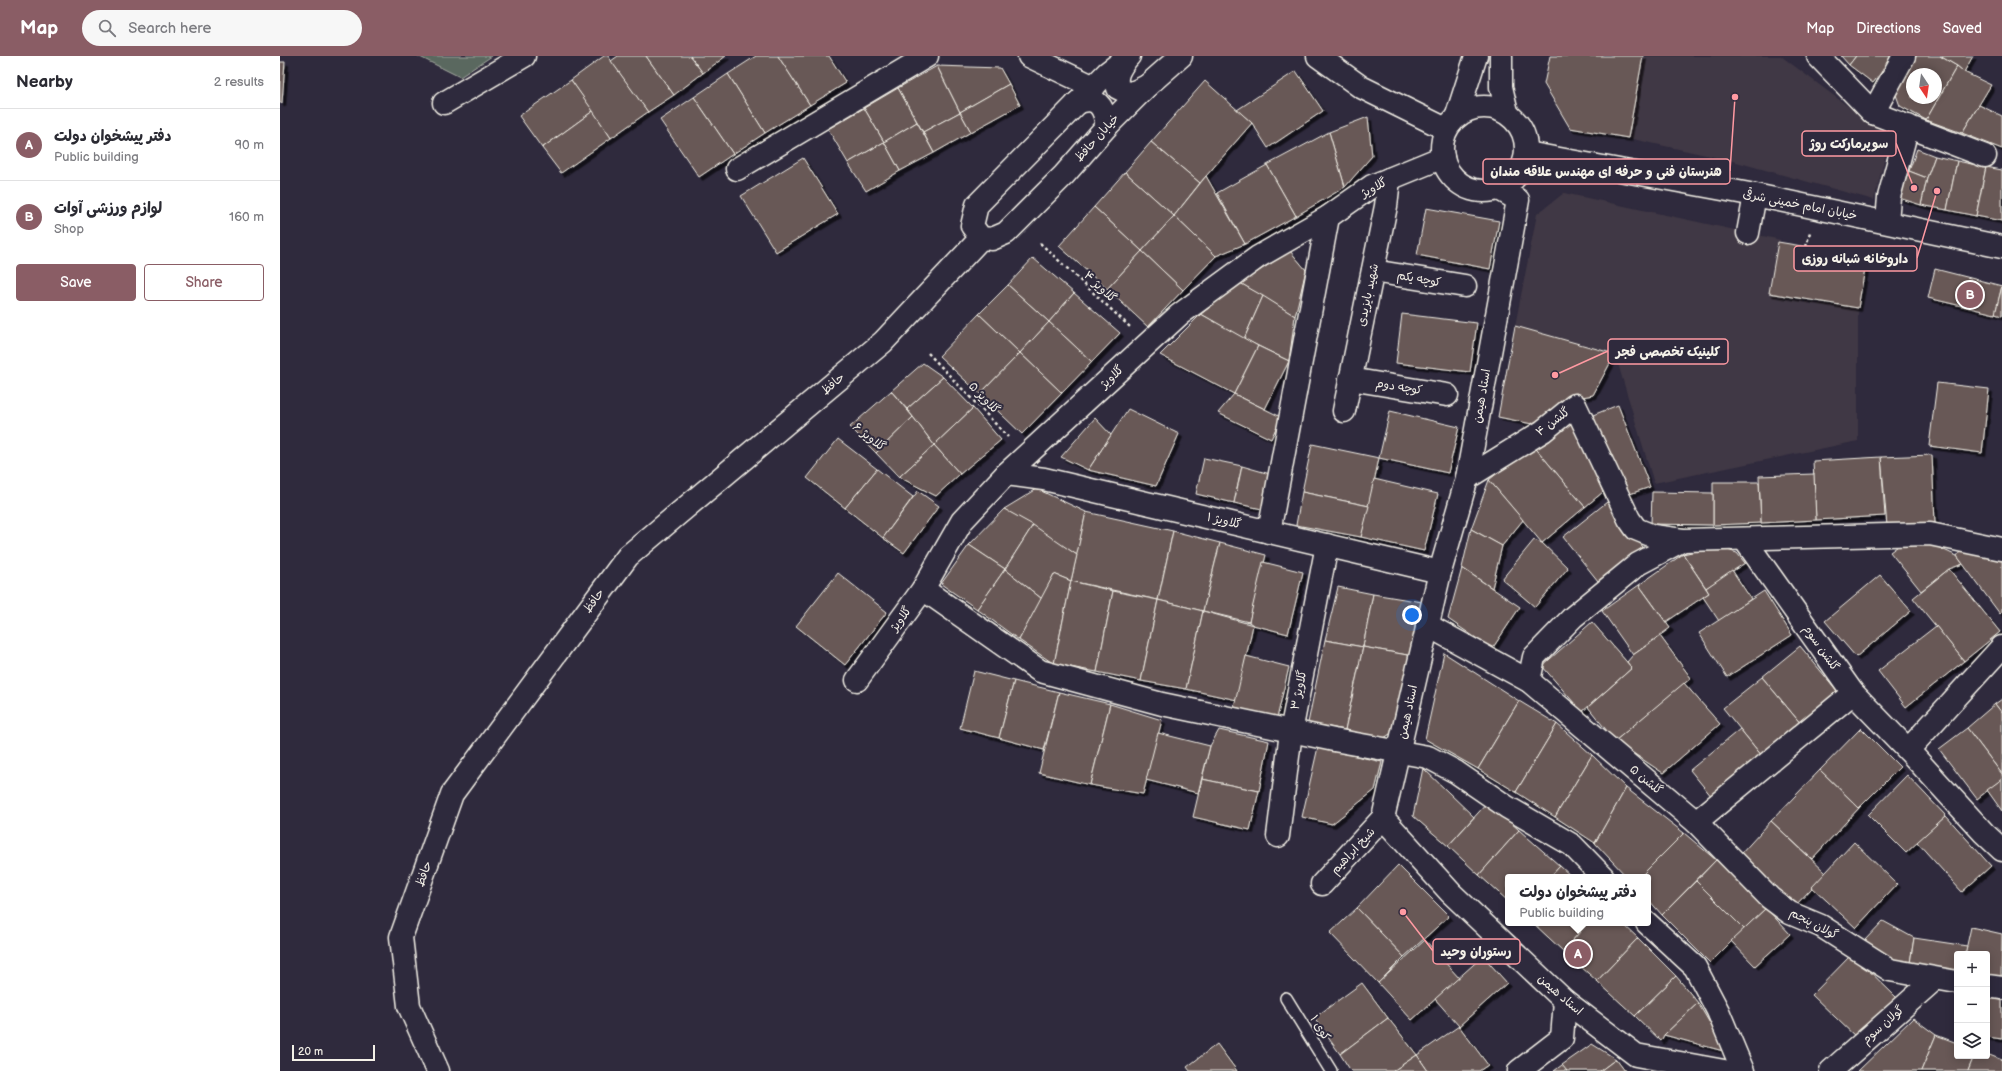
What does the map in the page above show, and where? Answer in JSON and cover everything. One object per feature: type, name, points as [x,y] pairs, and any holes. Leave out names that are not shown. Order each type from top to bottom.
[{"type":"street","points":[[444,103],[524,56]]},
{"type":"street","points":[[737,169],[927,56]]},
{"type":"street","points":[[1029,56],[1094,87]]},
{"type":"street","name":"خیابان حافظ","points":[[981,238],[992,239],[1006,234],[1064,175],[1108,126],[1147,86],[1181,56]]},
{"type":"street","points":[[1318,56],[1361,87],[1452,122]]},
{"type":"street","points":[[1452,122],[1469,109],[1482,106],[1495,107],[1507,112],[1519,123],[1526,137],[1527,153],[1522,168],[1513,181],[1499,189],[1489,191],[1468,188],[1452,176],[1443,157],[1442,148],[1476,56]]},
{"type":"street","points":[[1501,56],[1501,87],[1507,112]]},
{"type":"street","points":[[1818,56],[1873,113],[1985,156]]},
{"type":"street","points":[[1873,113],[1904,56]]},
{"type":"street","points":[[981,238],[972,226],[977,205],[1107,73],[1128,57]]},
{"type":"street","points":[[1128,57],[1117,73],[1116,82],[1118,88],[1130,94],[1147,86]]},
{"type":"street","points":[[1077,103],[1087,99],[1095,101],[1105,112],[1108,126]]},
{"type":"street","points":[[1887,222],[1889,197],[1908,126]]},
{"type":"street","name":"خیابان امام خمینی شرقی","points":[[1527,153],[1755,195],[1887,222],[2002,248]]},
{"type":"street","name":"گلاویژ","points":[[857,680],[923,589],[962,521],[1006,474],[1180,315],[1258,257],[1328,217],[1372,186],[1443,157]]},
{"type":"street","name":"شهید بایزیدی","points":[[1344,411],[1386,206],[1389,179]]},
{"type":"street","name":"استاد هیمن","points":[[1499,189],[1518,200],[1467,478],[1440,572],[1400,752],[1383,818],[1451,893],[1565,1001],[1636,1055],[1724,1071]]},
{"type":"street","points":[[1748,233],[1755,195]]},
{"type":"street","points":[[1270,532],[1328,217]]},
{"type":"street","name":"حافظ","points":[[438,1071],[409,1006],[401,937],[452,794],[628,556],[883,342],[981,238]]},
{"type":"street","name":"کوچه یکم","points":[[1373,271],[1465,286]]},
{"type":"street","name":"کوچه دوم","points":[[1350,379],[1447,395]]},
{"type":"street","name":"گلشن ۴","points":[[1467,478],[1543,431],[1575,405],[1606,474],[1636,529],[1653,536],[1683,540]]},
{"type":"street","name":"گلاویژ ۱","points":[[1006,474],[1044,479],[1440,572]]},
{"type":"street","points":[[1529,681],[1534,657],[1573,617],[1638,564],[1683,540],[1930,534],[2002,549]]},
{"type":"street","name":"گلشن سوم","points":[[1744,539],[1853,693],[1908,750],[1984,833],[2002,850]]},
{"type":"street","name":"گلاویژ ۳","points":[[1278,836],[1291,732],[1327,545]]},
{"type":"street","points":[[923,589],[1040,671],[1162,704],[1291,732],[1428,757],[1456,772],[1507,807],[1572,845],[1600,874]]},
{"type":"street","name":"گلشن ۵","points":[[1427,626],[1529,681],[1696,822]]},
{"type":"street","points":[[1908,750],[2002,647]]},
{"type":"street","points":[[1696,822],[1853,693]]},
{"type":"street","name":"شیخ ابراهیم","points":[[1322,884],[1383,818]]},
{"type":"street","name":"گولان پنجم","points":[[1696,822],[1770,898],[1790,913],[1821,926],[1890,970],[1935,980],[1954,982]]},
{"type":"street","points":[[1650,926],[1695,967],[1718,1011],[1743,1071]]},
{"type":"street","name":"گولان سوم","points":[[1831,1071],[1935,980]]},
{"type":"street","points":[[1990,986],[2002,988]]},
{"type":"street","points":[[1519,1071],[1562,1038],[1565,1001]]},
{"type":"lane","name":"کوی ۱","points":[[1286,998],[1332,1071]]},
{"type":"path","name":"گلاویژ ۴","points":[[1040,243],[1148,344]]},
{"type":"path","name":"گلاویژ ۵","points":[[928,353],[1026,456]]},
{"type":"shaded area","points":[[1643,56],[1781,56],[1890,138],[1874,200],[1729,160],[1628,138]]},
{"type":"shaded area","points":[[1564,193],[1781,240],[1778,242],[1769,293],[1807,302],[1858,308],[1858,441],[1654,483],[1615,354],[1515,326],[1537,214]]},
{"type":"green space","points":[[418,56],[492,56],[460,77]]},
{"type":"building","points":[[604,56],[608,56],[648,112],[611,138],[571,80]]},
{"type":"building","points":[[618,56],[646,56],[674,95],[648,112],[611,61]]},
{"type":"building","points":[[646,56],[690,56],[703,73],[674,95]]},
{"type":"building","points":[[690,56],[726,56],[703,73]]},
{"type":"building","points":[[756,56],[778,56],[810,105],[765,133],[728,74]]},
{"type":"building","points":[[778,56],[829,56],[846,83],[810,105]]},
{"type":"building","points":[[1550,56],[1643,56],[1628,138],[1570,128],[1544,84]]},
{"type":"building","points":[[1841,56],[1856,56],[1849,65]]},
{"type":"building","points":[[1856,56],[1894,56],[1873,83],[1849,65]]},
{"type":"building","points":[[1916,56],[1940,56],[1957,66],[1942,92],[1942,68],[1909,68]]},
{"type":"building","points":[[1940,56],[1973,56],[1964,72]]},
{"type":"building","points":[[280,62],[285,62],[282,103],[280,103]]},
{"type":"building","points":[[937,66],[960,112],[923,132],[898,88]]},
{"type":"building","points":[[937,66],[1000,68],[1009,84],[960,112]]},
{"type":"building","points":[[1957,66],[1964,72],[1991,85],[1962,133],[1926,120],[1935,104],[1942,104],[1942,92]]},
{"type":"building","points":[[1296,71],[1323,111],[1268,148],[1252,123],[1237,110]]},
{"type":"building","points":[[1906,73],[1906,104],[1935,104],[1926,120],[1900,106],[1895,92]]},
{"type":"building","points":[[728,74],[765,133],[733,154],[694,97]]},
{"type":"building","points":[[571,80],[593,111],[542,148],[519,116]]},
{"type":"building","points":[[1205,81],[1252,123],[1200,183],[1151,142]]},
{"type":"building","points":[[1009,84],[1020,105],[971,132],[960,112]]},
{"type":"building","points":[[898,88],[917,122],[884,142],[864,108]]},
{"type":"building","points":[[694,97],[733,154],[699,177],[660,120]]},
{"type":"building","points":[[1979,105],[2002,116],[2002,149],[1962,133]]},
{"type":"building","points":[[864,108],[884,142],[848,163],[828,129]]},
{"type":"building","points":[[593,111],[611,138],[561,173],[542,148]]},
{"type":"building","points":[[960,112],[971,132],[934,153],[923,132]]},
{"type":"building","points":[[1368,117],[1372,156],[1345,187],[1329,132]]},
{"type":"building","points":[[917,122],[934,153],[900,171],[884,142]]},
{"type":"building","points":[[1329,132],[1345,187],[1296,216],[1267,165]]},
{"type":"building","points":[[884,142],[900,171],[866,191],[848,163]]},
{"type":"building","points":[[1151,142],[1200,183],[1174,216],[1125,172]]},
{"type":"building","points":[[1917,149],[1935,156],[1927,178],[1909,171]]},
{"type":"building","points":[[1935,156],[1957,161],[1947,210],[1921,205],[1927,178]]},
{"type":"building","points":[[803,158],[838,214],[776,252],[741,196]]},
{"type":"building","points":[[1957,161],[1986,167],[1976,216],[1947,210]]},
{"type":"building","points":[[1267,165],[1296,216],[1245,244],[1217,193]]},
{"type":"building","points":[[1986,167],[2002,170],[2002,221],[1976,216]]},
{"type":"building","points":[[1909,171],[1927,178],[1921,205],[1899,198]]},
{"type":"building","points":[[1125,172],[1174,216],[1142,251],[1094,207]]},
{"type":"building","points":[[1206,176],[1245,244],[1216,256],[1174,216]]},
{"type":"building","points":[[1094,207],[1142,251],[1107,289],[1059,246]]},
{"type":"building","points":[[1426,208],[1499,221],[1490,269],[1417,255]]},
{"type":"building","points":[[1174,216],[1216,256],[1183,290],[1142,251]]},
{"type":"building","points":[[1778,242],[1867,257],[1858,308],[1769,293]]},
{"type":"building","points":[[1142,251],[1183,290],[1148,327],[1107,289]]},
{"type":"building","points":[[1290,251],[1306,270],[1295,316],[1240,283]]},
{"type":"building","points":[[1033,258],[1074,293],[1049,322],[1008,285]]},
{"type":"building","points":[[1935,269],[2002,286],[1995,314],[1928,298]]},
{"type":"building","points":[[1240,283],[1263,296],[1244,339],[1201,314]]},
{"type":"building","points":[[1008,285],[1049,322],[1020,353],[979,314]]},
{"type":"building","points":[[2002,286],[2002,316],[1995,314]]},
{"type":"building","points":[[1074,293],[1120,333],[1092,362],[1049,322]]},
{"type":"building","points":[[1263,296],[1295,316],[1289,361],[1244,339]]},
{"type":"building","points":[[979,314],[1020,353],[980,394],[939,356]]},
{"type":"building","points":[[1201,314],[1258,346],[1234,394],[1160,355]]},
{"type":"building","points":[[1402,314],[1477,323],[1470,372],[1396,363]]},
{"type":"building","points":[[1049,322],[1092,362],[1062,393],[1020,353]]},
{"type":"building","points":[[1515,326],[1615,354],[1593,395],[1577,398],[1537,425],[1498,417]]},
{"type":"building","points":[[1258,346],[1289,361],[1265,409],[1234,394]]},
{"type":"building","points":[[1020,353],[1062,393],[1022,434],[980,394]]},
{"type":"building","points":[[923,363],[943,377],[907,409],[891,391]]},
{"type":"building","points":[[943,377],[973,408],[934,445],[907,409]]},
{"type":"building","points":[[1937,383],[1989,389],[1982,453],[1929,446]]},
{"type":"building","points":[[891,391],[913,417],[876,453],[850,427]]},
{"type":"building","points":[[1234,394],[1281,417],[1271,439],[1218,413]]},
{"type":"building","points":[[1618,405],[1650,487],[1624,496],[1593,415]]},
{"type":"building","points":[[973,408],[1001,440],[960,474],[934,445]]},
{"type":"building","points":[[1128,409],[1179,434],[1156,486],[1088,470]]},
{"type":"building","points":[[1390,411],[1459,427],[1448,473],[1379,458]]},
{"type":"building","points":[[913,417],[934,445],[899,477],[876,453]]},
{"type":"building","points":[[1095,418],[1111,435],[1088,470],[1061,457]]},
{"type":"building","points":[[1571,418],[1603,492],[1585,507],[1532,444]]},
{"type":"building","points":[[838,439],[877,469],[845,508],[807,478]]},
{"type":"building","points":[[1312,444],[1379,458],[1369,506],[1302,492]]},
{"type":"building","points":[[1532,444],[1585,507],[1542,543],[1489,480]]},
{"type":"building","points":[[934,445],[960,474],[936,496],[899,477]]},
{"type":"building","points":[[1932,455],[1935,523],[1887,526],[1881,457]]},
{"type":"building","points":[[1881,457],[1885,516],[1816,520],[1813,461]]},
{"type":"building","points":[[1204,458],[1242,466],[1234,503],[1196,494]]},
{"type":"building","points":[[1242,466],[1270,474],[1262,509],[1234,503]]},
{"type":"building","points":[[877,469],[913,497],[883,538],[845,508]]},
{"type":"building","points":[[1814,474],[1816,520],[1761,523],[1759,476]]},
{"type":"building","points":[[1374,479],[1438,494],[1424,551],[1361,537]]},
{"type":"building","points":[[1489,480],[1523,520],[1502,546],[1471,529]]},
{"type":"building","points":[[1713,482],[1759,482],[1761,523],[1713,525]]},
{"type":"building","points":[[1037,489],[1086,512],[1077,555],[1004,509]]},
{"type":"building","points":[[918,491],[939,506],[904,553],[883,538]]},
{"type":"building","points":[[1302,492],[1369,506],[1361,537],[1296,525]]},
{"type":"building","points":[[1652,492],[1713,493],[1713,525],[1651,524]]},
{"type":"building","points":[[1607,502],[1643,547],[1598,581],[1563,537]]},
{"type":"building","points":[[1004,509],[1033,525],[1005,569],[969,545]]},
{"type":"building","points":[[1086,512],[1173,531],[1158,600],[1071,581]]},
{"type":"building","points":[[1033,525],[1077,555],[1071,581],[1054,574],[1042,599],[1005,569]]},
{"type":"building","points":[[1471,529],[1502,546],[1492,588],[1462,568]]},
{"type":"building","points":[[1173,531],[1220,543],[1203,611],[1158,600]]},
{"type":"building","points":[[1534,540],[1542,543],[1568,568],[1535,607],[1502,579]]},
{"type":"building","points":[[1220,543],[1266,555],[1249,622],[1203,611]]},
{"type":"building","points":[[1901,544],[1933,545],[1957,556],[1963,564],[1949,569],[1921,591],[1890,552]]},
{"type":"building","points":[[969,545],[1005,569],[977,609],[941,584]]},
{"type":"building","points":[[1724,549],[1737,553],[1745,563],[1706,588],[1683,554],[1696,551]]},
{"type":"building","points":[[1962,549],[2002,558],[2002,612],[2000,614],[1957,556]]},
{"type":"building","points":[[1683,554],[1709,593],[1666,622],[1639,585]]},
{"type":"building","points":[[1263,562],[1303,572],[1288,634],[1253,625],[1249,622]]},
{"type":"building","points":[[1462,568],[1520,607],[1492,649],[1448,619]]},
{"type":"building","points":[[1005,569],[1042,599],[1019,640],[977,609]]},
{"type":"building","points":[[1949,569],[2000,632],[1964,661],[1913,598]]},
{"type":"building","points":[[1732,570],[1751,599],[1719,621],[1703,597],[1709,593],[1706,588]]},
{"type":"building","points":[[838,573],[887,612],[845,665],[796,626]]},
{"type":"building","points":[[1054,574],[1071,581],[1054,664],[1019,640]]},
{"type":"building","points":[[1880,575],[1911,611],[1856,657],[1825,621]]},
{"type":"building","points":[[1071,581],[1113,591],[1097,672],[1054,664]]},
{"type":"building","points":[[1639,585],[1670,628],[1633,655],[1602,611]]},
{"type":"building","points":[[1338,587],[1373,594],[1363,647],[1325,640]]},
{"type":"building","points":[[1113,591],[1158,600],[1141,681],[1097,672]]},
{"type":"building","points":[[1764,591],[1792,635],[1727,677],[1699,633]]},
{"type":"building","points":[[1373,594],[1422,602],[1413,656],[1363,647]]},
{"type":"building","points":[[1158,600],[1203,611],[1186,689],[1141,681]]},
{"type":"building","points":[[1203,611],[1253,625],[1237,700],[1186,689]]},
{"type":"building","points":[[1592,622],[1632,668],[1582,712],[1542,666]]},
{"type":"building","points":[[1936,626],[1964,661],[1906,707],[1878,671]]},
{"type":"building","points":[[1660,636],[1691,678],[1615,741],[1588,707],[1632,668],[1627,662],[1633,655]]},
{"type":"building","points":[[1325,640],[1363,647],[1345,730],[1308,723]]},
{"type":"building","points":[[1800,646],[1839,693],[1801,724],[1762,677]]},
{"type":"building","points":[[1363,647],[1413,656],[1396,730],[1384,738],[1345,730]]},
{"type":"building","points":[[1444,653],[1519,701],[1478,769],[1425,739]]},
{"type":"building","points":[[1246,656],[1289,667],[1277,718],[1234,707]]},
{"type":"building","points":[[974,671],[1014,681],[999,738],[960,728]]},
{"type":"building","points":[[1762,677],[1801,724],[1762,756],[1723,708]]},
{"type":"building","points":[[1014,681],[1059,692],[1044,750],[999,738]]},
{"type":"building","points":[[1684,683],[1720,724],[1663,773],[1615,741]]},
{"type":"building","points":[[1059,692],[1110,704],[1090,785],[1039,773]]},
{"type":"building","points":[[2002,699],[2002,713],[1995,704]]},
{"type":"building","points":[[1519,701],[1557,724],[1516,792],[1478,769]]},
{"type":"building","points":[[1110,704],[1162,720],[1143,794],[1090,785]]},
{"type":"building","points":[[1995,704],[2002,713],[2002,774],[1967,728]]},
{"type":"building","points":[[1557,724],[1592,755],[1555,817],[1516,792]]},
{"type":"building","points":[[1861,728],[1900,767],[1859,808],[1820,770]]},
{"type":"building","points":[[1967,728],[2002,774],[2002,779],[1977,799],[1939,749]]},
{"type":"building","points":[[1740,729],[1762,756],[1712,797],[1690,770]]},
{"type":"building","points":[[1219,730],[1269,741],[1259,791],[1202,779],[1210,746]]},
{"type":"building","points":[[1158,733],[1210,746],[1198,793],[1146,780]]},
{"type":"building","points":[[1318,747],[1382,762],[1375,790],[1332,824],[1302,817]]},
{"type":"building","points":[[1592,755],[1626,788],[1595,843],[1555,817]]},
{"type":"building","points":[[1423,768],[1474,817],[1448,846],[1413,816]]},
{"type":"building","points":[[1820,770],[1859,808],[1812,859],[1771,821]]},
{"type":"building","points":[[1907,775],[1946,816],[1906,853],[1868,815]]},
{"type":"building","points":[[1202,779],[1259,791],[1250,830],[1193,817]]},
{"type":"building","points":[[2002,779],[2002,811],[1987,790]]},
{"type":"building","points":[[1626,788],[1684,833],[1643,874],[1624,874],[1595,843]]},
{"type":"building","points":[[1488,802],[1519,830],[1479,875],[1448,846]]},
{"type":"building","points":[[1946,816],[1991,866],[1962,892],[1917,842]]},
{"type":"building","points":[[1771,821],[1826,873],[1795,906],[1740,855]]},
{"type":"building","points":[[1519,830],[1560,866],[1553,874],[1505,874],[1505,898],[1479,875]]},
{"type":"building","points":[[1684,833],[1716,860],[1662,915],[1651,902],[1651,874],[1643,874]]},
{"type":"building","points":[[1854,842],[1897,884],[1856,928],[1812,887]]},
{"type":"building","points":[[1716,860],[1766,908],[1744,929],[1696,881]]},
{"type":"building","points":[[1398,865],[1449,916],[1404,957],[1357,908]]},
{"type":"building","points":[[1560,866],[1569,874],[1553,874]]},
{"type":"building","points":[[1696,881],[1744,929],[1710,963],[1662,915]]},
{"type":"building","points":[[1357,908],[1404,957],[1378,983],[1330,933]]},
{"type":"building","points":[[1766,908],[1790,934],[1755,966],[1731,941]]},
{"type":"building","points":[[1883,921],[1914,938],[1910,963],[1895,961],[1864,941]]},
{"type":"building","points":[[1536,926],[1585,926],[1563,951]]},
{"type":"building","points":[[1585,926],[1625,926],[1638,938],[1597,981],[1563,951]]},
{"type":"building","points":[[1971,927],[2002,934],[2001,980],[1990,978],[1990,951],[1966,951]]},
{"type":"building","points":[[1638,938],[1676,976],[1635,1016],[1597,981]]},
{"type":"building","points":[[1914,938],[1967,946],[1966,951],[1954,951],[1954,970],[1910,963]]},
{"type":"building","points":[[1425,940],[1459,978],[1412,1020],[1378,983]]},
{"type":"building","points":[[1852,954],[1897,998],[1858,1039],[1812,995]]},
{"type":"building","points":[[1483,956],[1507,983],[1459,1026],[1435,999]]},
{"type":"building","points":[[1676,976],[1698,1003],[1664,1035],[1661,1041],[1635,1016]]},
{"type":"building","points":[[1362,983],[1388,1018],[1340,1054],[1314,1018]]},
{"type":"building","points":[[1990,998],[2002,1000],[2002,1039],[1990,1037]]},
{"type":"building","points":[[1698,1003],[1727,1052],[1664,1035]]},
{"type":"building","points":[[1388,1018],[1417,1055],[1393,1071],[1351,1071],[1340,1054]]},
{"type":"building","points":[[1913,1018],[1936,1035],[1921,1071],[1858,1071]]},
{"type":"building","points":[[1459,1026],[1488,1065],[1479,1071],[1428,1071],[1417,1055]]},
{"type":"building","points":[[1936,1035],[1954,1042],[1954,1059],[1973,1059],[1968,1071],[1921,1071]]},
{"type":"building","points":[[1217,1044],[1237,1071],[1190,1071],[1187,1067]]},
{"type":"building","points":[[1592,1044],[1616,1059],[1600,1071],[1566,1071],[1562,1065]]},
{"type":"building","points":[[1417,1055],[1428,1071],[1393,1071]]},
{"type":"building","points":[[1990,1055],[2002,1060],[2002,1071],[1968,1071],[1973,1059],[1990,1059]]},
{"type":"building","points":[[1616,1059],[1625,1071],[1600,1071]]},
{"type":"building","points":[[1562,1065],[1567,1071],[1554,1071]]},
{"type":"place","name":"هنرستان فنی و حرفه ای مهندس علاقه مندان","points":[[1735,97]]},
{"type":"place","name":"سوپرمارکت روژ","points":[[1914,188]]},
{"type":"place","name":"داروخانه شبانه روزی","points":[[1937,191]]},
{"type":"place","name":"لوازم ورزشی آوات","points":[[1970,295]]},
{"type":"place","name":"کلینیک تخصصی فجر","points":[[1555,375]]},
{"type":"place","name":"رستوران وحید","points":[[1403,912]]},
{"type":"place","name":"دفتر پیشخوان دولت","points":[[1578,954]]}]
